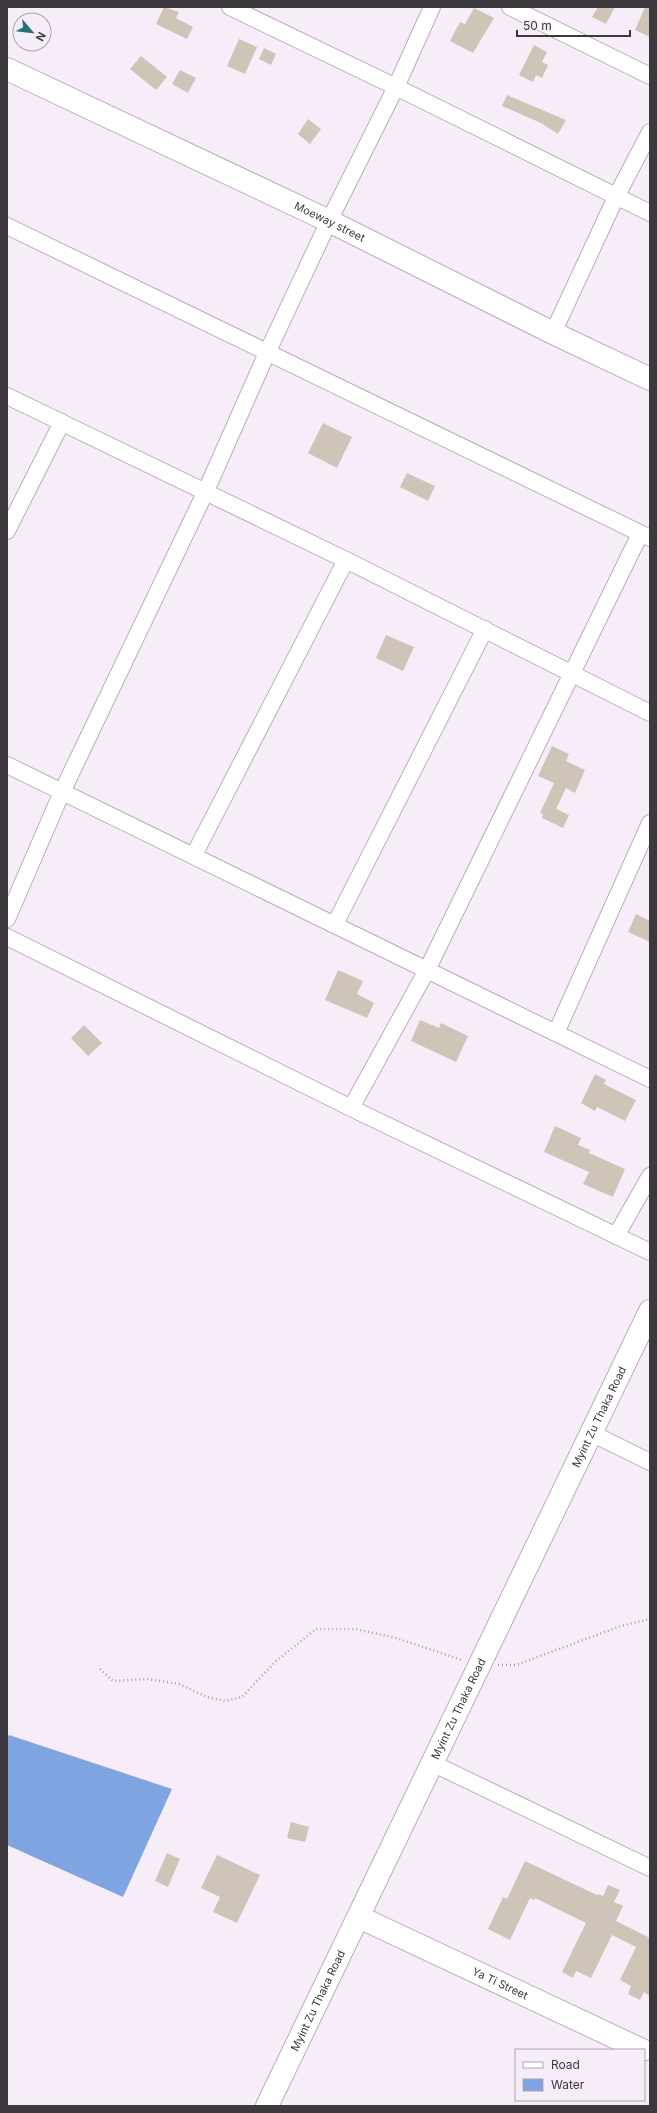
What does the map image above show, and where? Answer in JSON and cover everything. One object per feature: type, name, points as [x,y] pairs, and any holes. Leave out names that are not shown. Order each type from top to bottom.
[{"type":"street","points":[[230,7],[396,87],[650,214]]},
{"type":"street","points":[[7,919],[62,792],[205,493],[267,353],[329,221],[396,87],[432,7]]},
{"type":"street","points":[[510,7],[650,76]]},
{"type":"street","name":"Moeway street","points":[[7,69],[329,221],[650,380]]},
{"type":"street","points":[[553,333],[616,197],[650,132]]},
{"type":"street","points":[[7,226],[645,536],[572,672],[427,970],[351,1108]]},
{"type":"street","points":[[7,396],[346,560],[572,672],[650,713]]},
{"type":"street","points":[[7,531],[62,422]]},
{"type":"street","points":[[194,855],[346,560]]},
{"type":"street","points":[[335,924],[485,629]]},
{"type":"street","points":[[7,765],[650,1079]]},
{"type":"street","points":[[556,1033],[650,823]]},
{"type":"street","points":[[7,937],[351,1108],[650,1252]]},
{"type":"street","points":[[616,1236],[650,1176]]},
{"type":"street","name":"Myint Zu Thaka Road","points":[[267,2106],[650,1311]]},
{"type":"street","points":[[591,1433],[648,1456]]},
{"type":"street","points":[[432,1763],[650,1868]]},
{"type":"street","name":"Ya Ti Street","points":[[359,1917],[641,2049]]},
{"type":"path","points":[[100,1669],[114,1681],[148,1679],[179,1684],[207,1697],[225,1701],[242,1696],[276,1661],[316,1629],[355,1629],[396,1638],[479,1665],[516,1665],[621,1626],[650,1619]]},
{"type":"water","points":[[9,1735],[172,1789],[123,1897],[7,1845],[7,1738]]},
{"type":"building","points":[[164,7],[179,12],[176,18],[193,27],[187,39],[156,24]]},
{"type":"building","points":[[598,7],[615,7],[606,24],[592,17]]},
{"type":"building","points":[[645,7],[650,7],[650,37],[635,30]]},
{"type":"building","points":[[474,8],[494,18],[473,53],[450,41],[460,22],[465,24]]},
{"type":"building","points":[[239,39],[257,47],[245,74],[227,66]]},
{"type":"building","points":[[534,45],[547,52],[542,62],[548,65],[542,78],[536,75],[533,82],[519,75]]},
{"type":"building","points":[[264,48],[276,54],[271,65],[259,59]]},
{"type":"building","points":[[141,56],[167,77],[156,90],[130,69]]},
{"type":"building","points":[[180,70],[196,78],[188,93],[172,84]]},
{"type":"building","points":[[507,95],[566,120],[558,134],[541,123],[502,106]]},
{"type":"building","points":[[308,119],[321,129],[310,144],[298,134]]},
{"type":"building","points":[[323,423],[352,437],[337,468],[308,453]]},
{"type":"building","points":[[407,473],[435,486],[428,501],[400,487]]},
{"type":"building","points":[[386,635],[414,647],[403,671],[376,658]]},
{"type":"building","points":[[552,746],[569,754],[566,761],[585,770],[575,793],[566,788],[556,809],[569,815],[563,828],[542,818],[543,814],[540,813],[554,783],[538,776]]},
{"type":"building","points":[[636,914],[650,921],[650,942],[628,932]]},
{"type":"building","points":[[338,970],[363,981],[357,994],[374,1003],[367,1018],[325,1000]]},
{"type":"building","points":[[420,1020],[439,1028],[441,1023],[468,1036],[456,1062],[411,1041]]},
{"type":"building","points":[[84,1025],[102,1043],[88,1056],[71,1038]]},
{"type":"building","points":[[595,1074],[606,1080],[604,1084],[636,1100],[625,1121],[597,1107],[595,1111],[581,1103]]},
{"type":"building","points":[[555,1126],[581,1138],[578,1145],[590,1150],[589,1153],[625,1169],[613,1197],[583,1184],[589,1172],[544,1152]]},
{"type":"building","points":[[291,1822],[309,1827],[305,1842],[287,1838]]},
{"type":"building","points":[[167,1853],[180,1859],[168,1887],[155,1881]]},
{"type":"building","points":[[217,1855],[260,1875],[237,1923],[213,1912],[220,1897],[201,1888]]},
{"type":"building","points":[[525,1861],[597,1895],[603,1896],[608,1885],[620,1890],[614,1902],[623,1906],[616,1921],[650,1938],[650,1996],[644,1992],[640,2000],[628,1994],[631,1986],[620,1980],[636,1947],[612,1935],[591,1978],[576,1971],[573,1978],[562,1972],[586,1923],[535,1898],[534,1900],[530,1898],[510,1940],[488,1929],[503,1897],[507,1899]]}]
